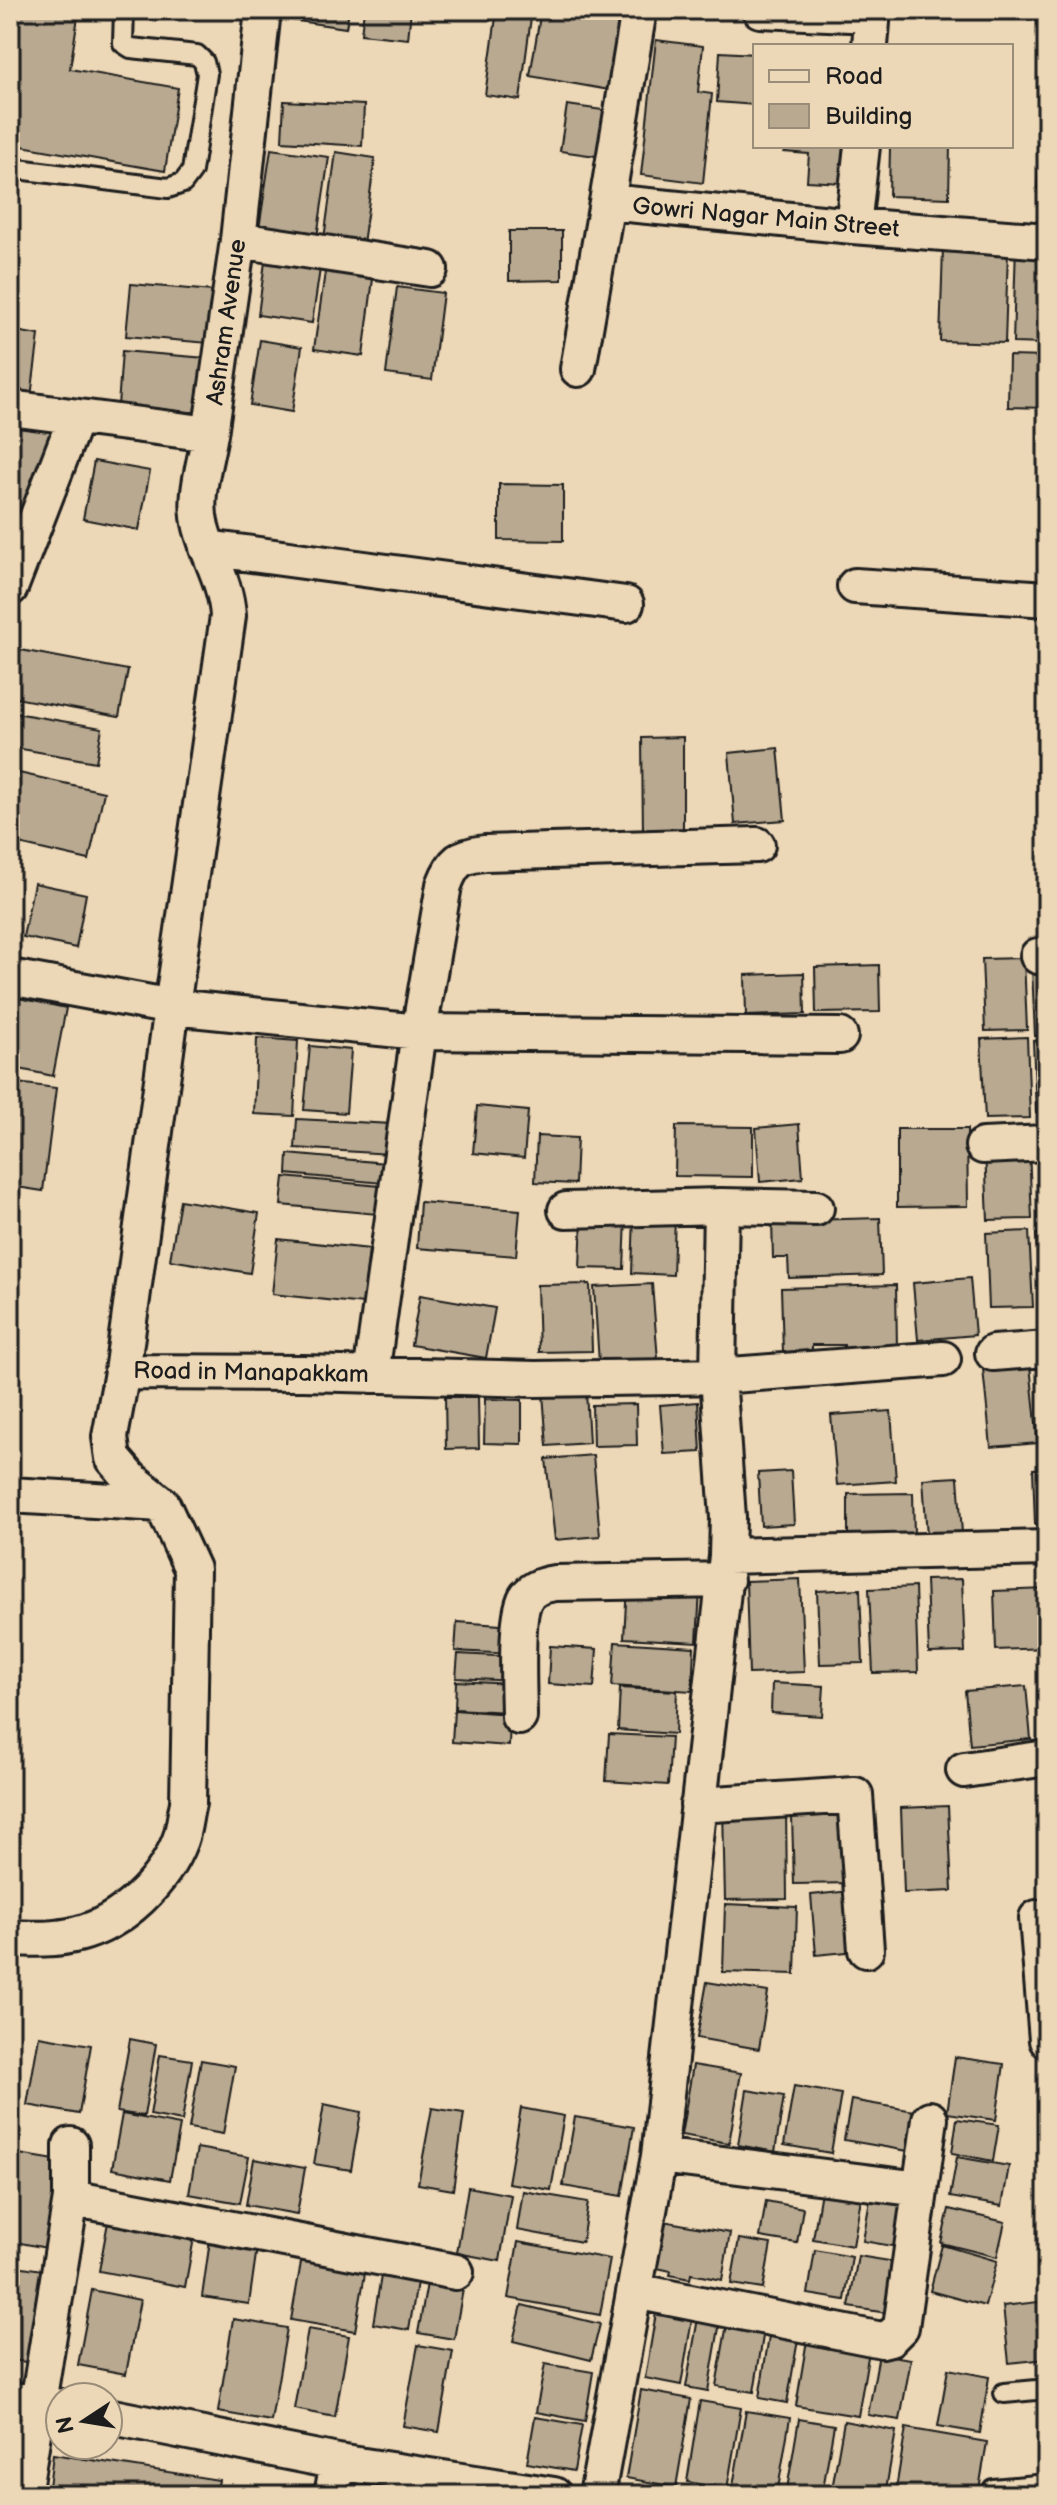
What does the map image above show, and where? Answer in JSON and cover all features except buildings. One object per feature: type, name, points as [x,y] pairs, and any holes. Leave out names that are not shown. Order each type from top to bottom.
[{"type":"street","name":"Ashram Avenue","points":[[10,408],[210,434],[238,240],[263,10]]},
{"type":"street","points":[[607,202],[639,10]]},
{"type":"street","points":[[760,10],[872,24]]},
{"type":"street","points":[[853,226],[862,148]]},
{"type":"street","name":"Gowri Nagar Main Street","points":[[578,369],[607,202],[1047,241]]},
{"type":"street","points":[[238,240],[430,269]]},
{"type":"street","points":[[10,588],[76,417]]},
{"type":"street","name":"Road in Manapakkam","points":[[210,434],[198,499],[200,523],[227,595],[228,616],[122,1372],[535,1379],[718,1376],[943,1359]]},
{"type":"street","points":[[207,548],[626,604]]},
{"type":"street","points":[[855,586],[1047,599]]},
{"type":"street","points":[[371,1375],[419,1032],[444,885],[451,866],[468,855],[485,853],[757,845]]},
{"type":"street","points":[[10,977],[172,1007],[419,1032],[840,1036]]},
{"type":"street","points":[[983,1146],[1047,1143]]},
{"type":"street","points":[[597,2495],[659,2156],[727,1568],[728,1518],[718,1376],[721,1206]]},
{"type":"street","points":[[566,1210],[721,1206],[816,1208]]},
{"type":"street","points":[[993,1353],[1047,1349]]},
{"type":"street","points":[[10,1938],[78,1934],[108,1922],[134,1904],[161,1875],[179,1841],[188,1803],[192,1569],[162,1504],[131,1479],[113,1458],[110,1437],[122,1372]]},
{"type":"street","points":[[10,1495],[162,1504]]},
{"type":"street","points":[[519,1717],[520,1614],[526,1597],[539,1585],[727,1568],[1047,1548]]},
{"type":"street","points":[[964,1770],[1047,1758]]},
{"type":"street","points":[[698,1805],[855,1795],[866,1950]]},
{"type":"street","points":[[1037,1918],[1047,2040]]},
{"type":"street","points":[[635,2291],[882,2340],[890,2338],[901,2327],[930,2119]]},
{"type":"street","points":[[23,2495],[71,2198],[71,2145]]},
{"type":"street","points":[[659,2156],[920,2189]]},
{"type":"street","points":[[71,2198],[456,2272]]},
{"type":"street","points":[[124,2419],[338,2462],[554,2495]]},
{"type":"street","points":[[332,2495],[338,2462]]},
{"type":"lane","points":[[10,168],[168,188],[183,183],[192,171],[207,74],[204,62],[197,55],[131,48],[123,43],[124,10]]},
{"type":"lane","points":[[1004,2393],[1047,2389]]},
{"type":"lane","points":[[993,2489],[1047,2484]]}]
